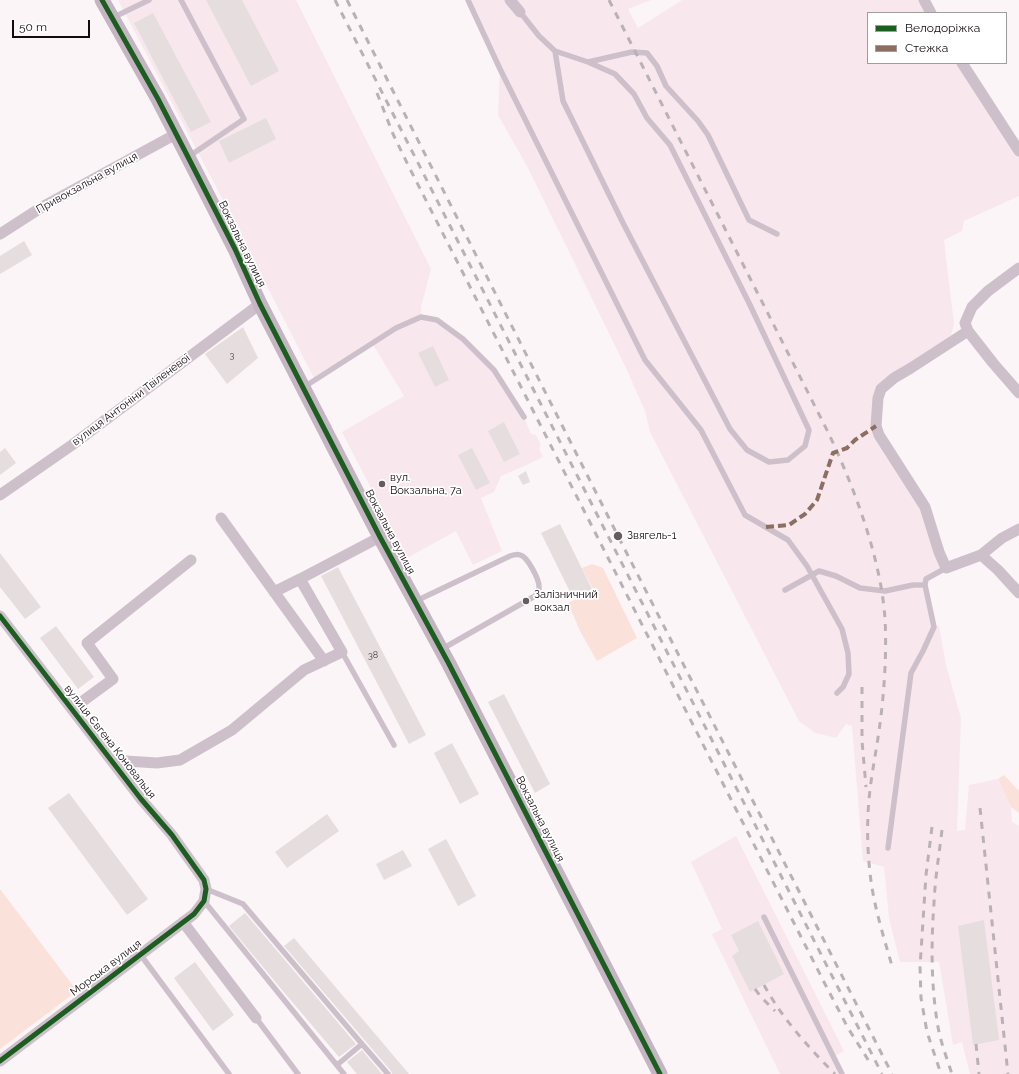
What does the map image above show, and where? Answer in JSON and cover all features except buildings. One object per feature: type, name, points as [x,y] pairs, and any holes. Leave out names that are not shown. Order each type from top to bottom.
[{"type":"street","name":"Вокзальна вулиця","points":[[102,0],[188,157],[303,388],[380,537],[441,649],[660,1074]]},
{"type":"street","points":[[510,0],[520,12]]},
{"type":"street","points":[[924,0],[930,12]]},
{"type":"street","points":[[963,64],[1019,151]]},
{"type":"street","name":"Привокзальна вулиця","points":[[0,234],[42,206],[176,134]]},
{"type":"street","points":[[1019,268],[988,291],[972,307],[965,323],[968,331],[1019,393]]},
{"type":"street","name":"вулиця Антоніни Твіленевої","points":[[0,495],[72,445],[260,304]]},
{"type":"street","points":[[968,331],[894,378],[881,389],[878,398],[876,426],[879,435],[925,507],[939,552],[946,568],[981,555],[1002,538],[1019,529]]},
{"type":"street","points":[[221,518],[324,661]]},
{"type":"street","points":[[274,592],[380,537]]},
{"type":"street","points":[[981,555],[998,570],[1019,593]]},
{"type":"street","name":"вулиця Євгена Коновальця","points":[[72,709],[113,679],[87,643],[191,560]]},
{"type":"street","points":[[115,765],[126,762],[157,763],[180,760],[232,730],[304,670],[342,652],[300,579]]},
{"type":"street","name":"вулиця Євгена Коновальця","points":[[0,616],[141,799],[172,836],[205,890]]},
{"type":"street","name":"Морська вулиця","points":[[0,1061],[194,914],[205,890]]},
{"type":"street","points":[[183,922],[256,1018]]},
{"type":"lane","points":[[112,18],[149,0]]},
{"type":"lane","points":[[181,0],[244,119],[188,157]]},
{"type":"lane","points":[[468,0],[500,69],[645,360],[701,430],[745,515],[788,540],[807,566],[842,629],[848,653],[848,674],[843,687],[837,693]]},
{"type":"lane","points":[[520,12],[539,36],[555,51],[588,62],[615,74],[634,94],[646,118],[670,145],[750,305],[809,430],[805,446],[788,460],[769,462],[747,450],[730,429],[623,223],[564,101],[555,51]]},
{"type":"lane","points":[[588,62],[632,52],[647,53],[657,66],[666,86],[698,121],[708,135],[749,220],[777,234]]},
{"type":"lane","points":[[303,388],[396,328],[421,317],[437,320],[463,339],[494,370],[524,417]]},
{"type":"lane","points":[[416,601],[510,556],[521,555],[531,566],[538,581],[539,588],[535,596],[441,649]]},
{"type":"lane","points":[[888,848],[911,673],[934,627],[924,585],[926,579],[946,568]]},
{"type":"lane","points":[[785,590],[819,571],[836,576],[860,588],[885,591],[912,585],[924,585]]},
{"type":"lane","points":[[342,652],[394,745]]},
{"type":"lane","points":[[205,890],[244,904],[388,1074]]},
{"type":"lane","points":[[205,890],[344,1074]]},
{"type":"lane","points":[[764,917],[842,1074]]},
{"type":"lane","points":[[140,954],[229,1074]]},
{"type":"lane","points":[[256,1018],[298,1074]]},
{"type":"lane","points":[[337,1066],[362,1044]]},
{"type":"shaded area","points":[[118,0],[296,0],[431,269],[421,307],[421,317],[437,320],[463,339],[494,370],[524,417],[531,434],[536,435],[541,445],[539,448],[543,457],[501,476],[494,492],[481,498],[502,551],[473,565],[456,531],[407,558],[342,432],[404,396],[372,343],[315,380]]},
{"type":"shaded area","points":[[468,0],[651,0],[628,9],[638,28],[682,0],[924,0],[930,12],[867,12],[867,64],[963,64],[1019,151],[1019,196],[964,221],[962,231],[944,240],[954,324],[949,343],[881,389],[876,426],[915,490],[946,568],[926,579],[934,627],[939,626],[946,665],[961,718],[957,831],[965,830],[969,785],[998,779],[1011,807],[1012,822],[1019,826],[1019,1074],[970,1074],[962,1042],[953,1045],[939,962],[900,962],[889,918],[884,867],[863,861],[852,726],[846,724],[836,738],[815,733],[799,721],[650,432],[645,411],[626,368],[527,166],[498,115],[500,69]]},
{"type":"shaded area","points":[[592,564],[603,568],[637,638],[597,661],[580,631],[568,603],[594,591],[582,568]]},
{"type":"shaded area","points":[[1004,775],[1019,791],[1019,813],[1011,807],[998,779]]},
{"type":"shaded area","points":[[736,836],[844,1051],[834,1057],[842,1074],[780,1074],[712,934],[722,929],[691,862]]},
{"type":"shaded area","points":[[0,889],[77,991],[0,1049]]},
{"type":"railway","points":[[335,0],[882,1074]]},
{"type":"railway","points":[[347,0],[892,1074]]},
{"type":"railway","points":[[609,0],[828,432],[838,453],[865,523],[878,572],[885,619],[886,646],[882,704],[869,804],[868,848],[875,903],[892,966]]},
{"type":"railway","points":[[377,93],[393,134],[408,165],[825,984],[848,1028],[872,1066]]},
{"type":"railway","points":[[862,687],[862,741],[866,787]]},
{"type":"railway","points":[[980,808],[1008,1074]]},
{"type":"railway","points":[[932,827],[926,875],[920,967],[921,998],[927,1032],[941,1074]]},
{"type":"railway","points":[[942,830],[935,885],[933,918],[933,981],[938,1027],[942,1045],[952,1074]]},
{"type":"railway","points":[[764,985],[796,1032],[835,1074]]},
{"type":"railway","points":[[755,989],[775,1011]]},
{"type":"railway","points":[[976,1044],[979,1074]]},
{"type":"marked path","points":[[766,527],[789,525],[805,514],[817,500],[833,453],[847,448],[855,440],[876,426]]},
{"type":"cycle path","points":[[102,0],[158,99],[235,249],[260,304],[380,537],[449,664],[660,1074]]},
{"type":"cycle path","points":[[0,616],[141,799],[172,835],[204,880],[206,889],[204,901],[194,914],[0,1061]]},
{"type":"place","name":"вул. Вокзальна, 7а","points":[[382,484]]},
{"type":"place","name":"Звягель-1","points":[[618,536]]},
{"type":"place","name":"Залізничний вокзал","points":[[526,601]]}]
